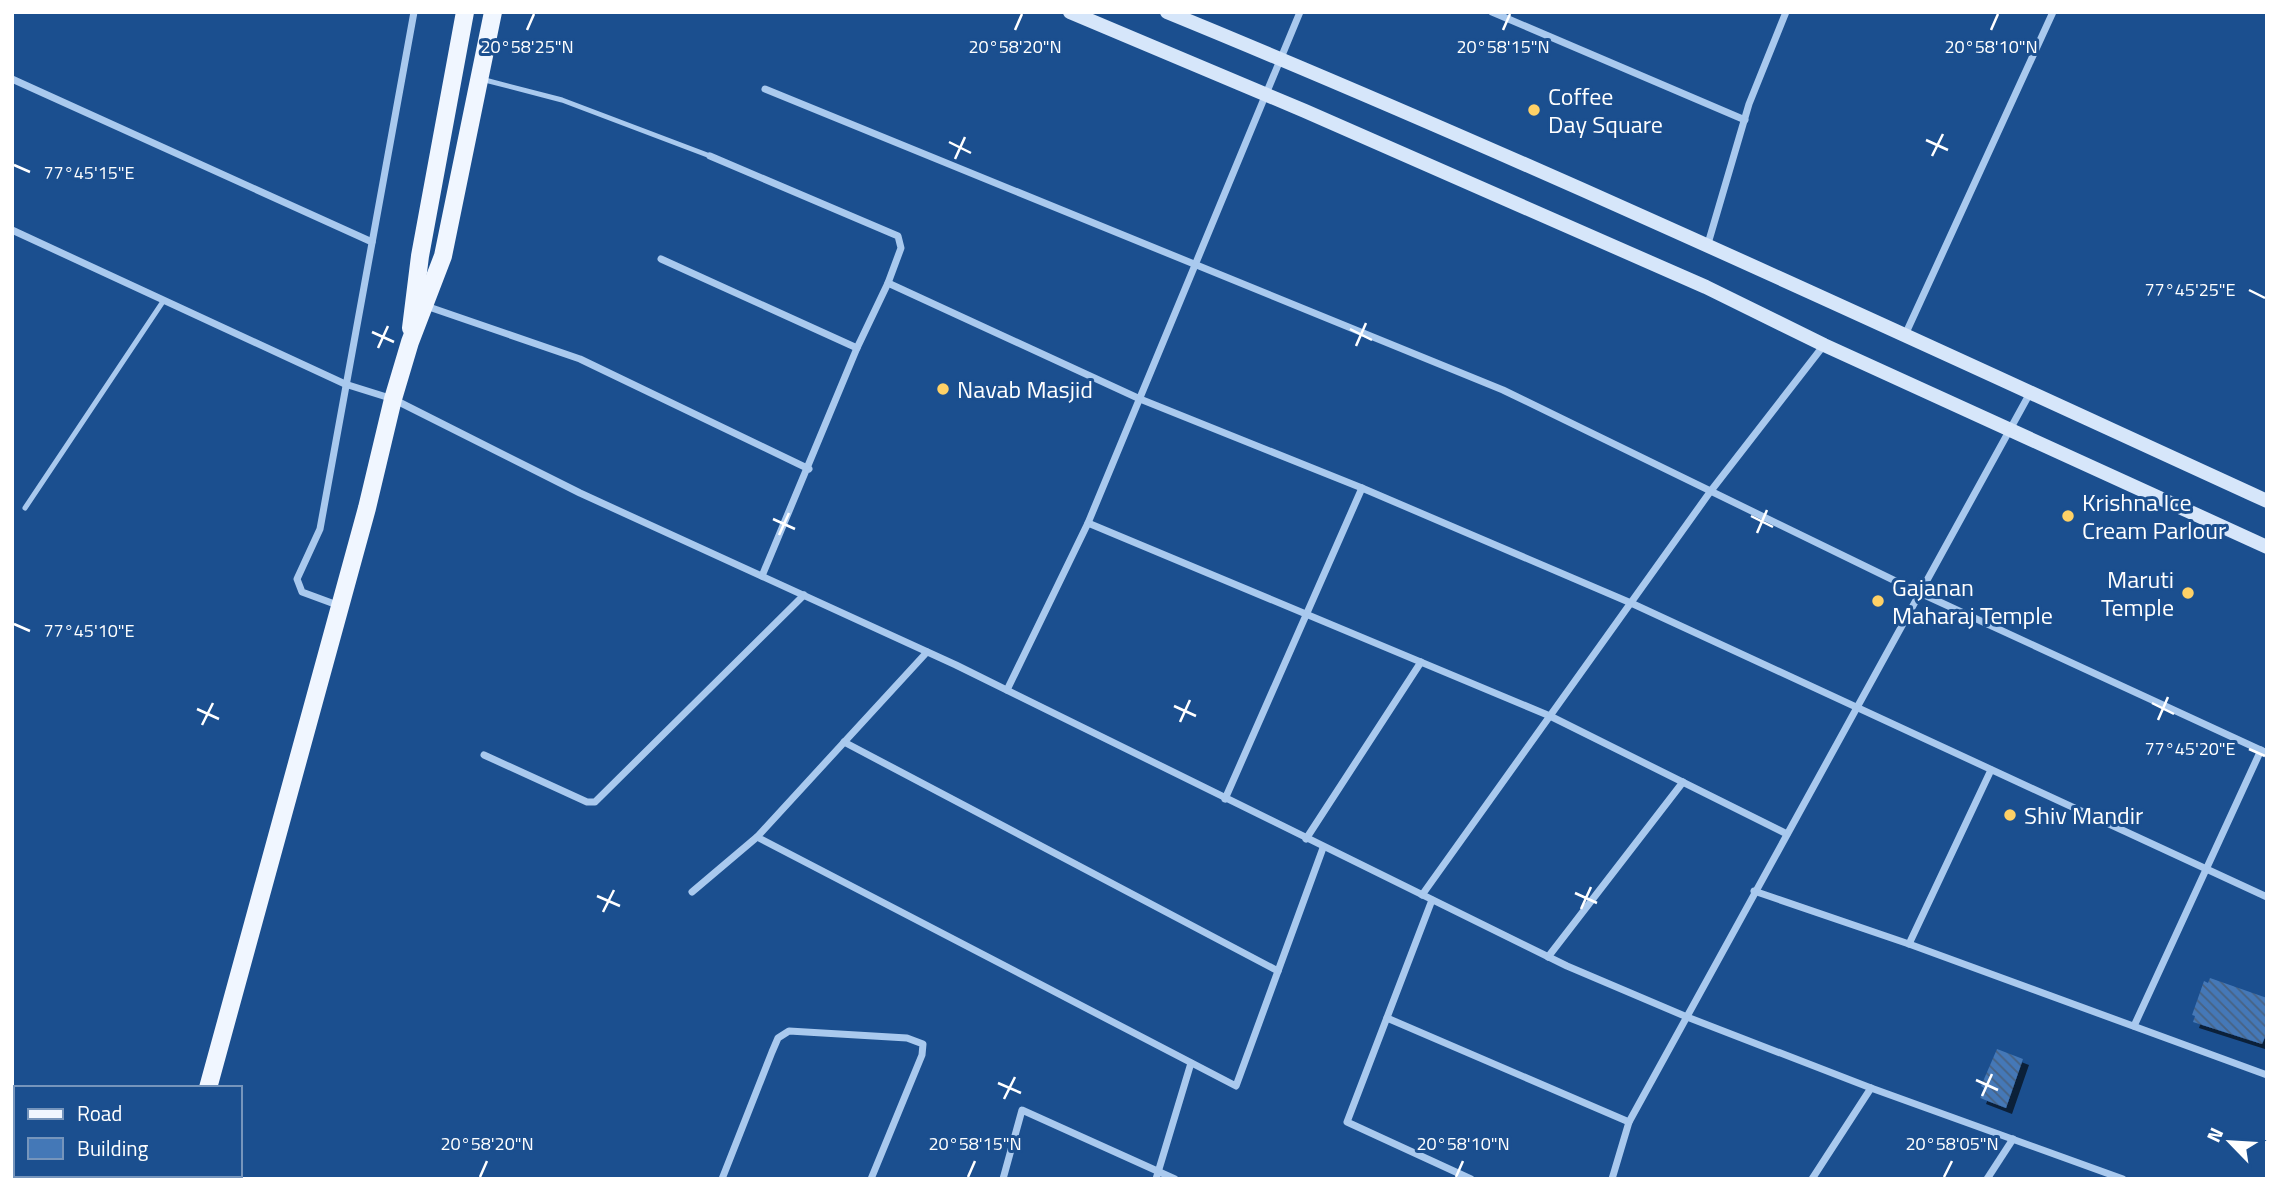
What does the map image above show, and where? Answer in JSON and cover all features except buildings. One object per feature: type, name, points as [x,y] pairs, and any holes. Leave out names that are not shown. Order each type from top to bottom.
[{"type":"main road","points":[[209,1086],[410,342],[419,303],[465,12]]},
{"type":"main road","points":[[419,303],[443,256],[493,12]]},
{"type":"main road","points":[[1070,12],[1266,93],[1706,287],[1824,345],[2267,547]]},
{"type":"main road","points":[[1167,12],[1280,59],[1905,335],[2267,501]]},
{"type":"street","points":[[340,607],[302,592],[297,579],[320,529],[414,12]]},
{"type":"street","points":[[1007,690],[1088,523],[1300,12]]},
{"type":"street","points":[[1492,12],[1745,120]]},
{"type":"street","points":[[1707,247],[1745,120],[1786,12]]},
{"type":"street","points":[[1905,335],[2053,12]]},
{"type":"street","points":[[12,79],[372,242]]},
{"type":"street","points":[[765,89],[1503,390],[1918,592],[2264,752],[2134,1026]]},
{"type":"street","points":[[710,156],[898,236],[901,248],[762,576]]},
{"type":"street","points":[[12,230],[345,384],[393,399],[579,493],[1007,690],[1548,957],[1687,1017],[1871,1088],[2123,1179]]},
{"type":"street","points":[[662,259],[857,348]]},
{"type":"street","points":[[888,283],[1140,399],[1362,488],[1631,603],[2267,897]]},
{"type":"street","points":[[419,303],[580,359],[809,469]]},
{"type":"street","points":[[1422,895],[1710,492],[1824,345]]},
{"type":"street","points":[[1612,1179],[1629,1122],[1918,592],[2031,393]]},
{"type":"street","points":[[1225,799],[1362,488]]},
{"type":"street","points":[[1088,523],[1550,716],[1787,834]]},
{"type":"street","points":[[484,755],[587,802],[595,802],[804,595]]},
{"type":"street","points":[[692,892],[757,837],[927,652]]},
{"type":"street","points":[[1306,839],[1421,662]]},
{"type":"street","points":[[844,742],[1278,971]]},
{"type":"street","points":[[1909,944],[1991,770]]},
{"type":"street","points":[[1548,957],[1682,782]]},
{"type":"street","points":[[757,837],[1236,1086],[1323,848]]},
{"type":"street","points":[[1754,891],[1909,944],[2267,1075]]},
{"type":"street","points":[[1432,900],[1347,1122],[1471,1179]]},
{"type":"street","points":[[1387,1018],[1629,1122]]},
{"type":"street","points":[[722,1179],[778,1038],[789,1031],[907,1038],[923,1044],[922,1055],[871,1179]]},
{"type":"street","points":[[1157,1175],[1191,1063]]},
{"type":"street","points":[[1812,1179],[1871,1088]]},
{"type":"street","points":[[1003,1179],[1022,1110],[1157,1175],[1175,1179]]},
{"type":"street","points":[[1987,1179],[2013,1139]]},
{"type":"lane","points":[[479,78],[562,100],[710,156]]},
{"type":"lane","points":[[25,508],[164,300]]},
{"type":"place","name":"Coffee Day Square","points":[[1534,110]]},
{"type":"place","name":"Navab Masjid","points":[[943,389]]},
{"type":"place","name":"Krishna Ice Cream Parlour","points":[[2068,516]]},
{"type":"place","name":"Maruti Temple","points":[[2188,593]]},
{"type":"place","name":"Gajanan Maharaj Temple","points":[[1878,601]]},
{"type":"place","name":"Shiv Mandir","points":[[2010,815]]}]
